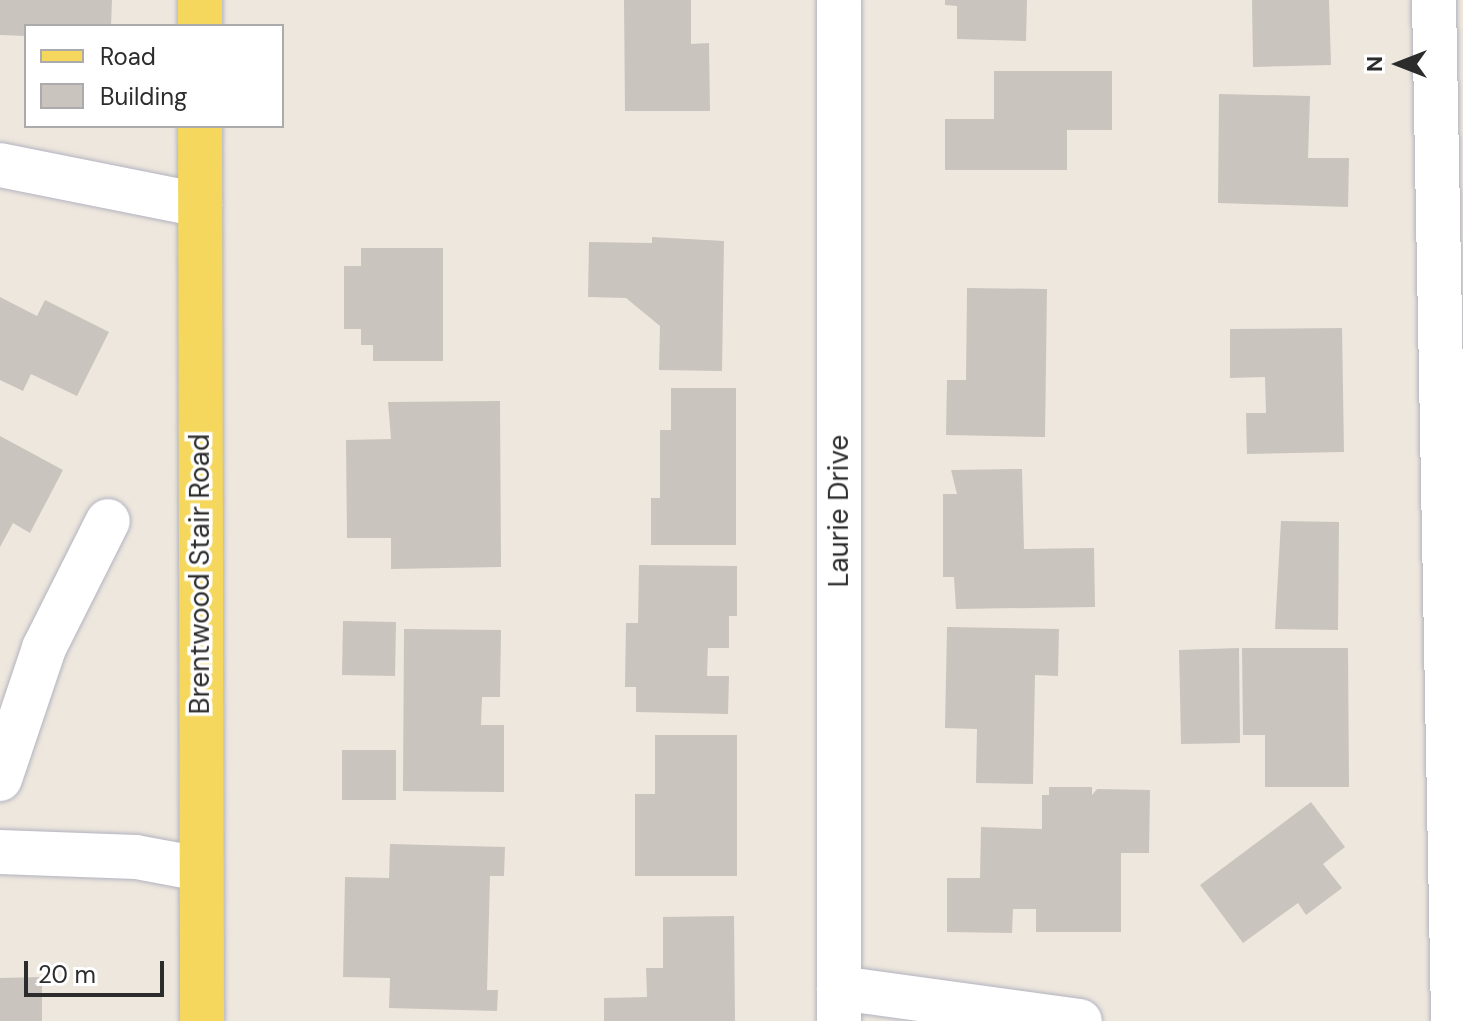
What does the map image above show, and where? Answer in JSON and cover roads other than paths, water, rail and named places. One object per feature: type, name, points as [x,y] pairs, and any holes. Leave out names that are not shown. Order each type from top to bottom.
[{"type":"main road","points":[[200,0],[200,24]]},
{"type":"main road","name":"Brentwood Stair Road","points":[[200,128],[202,1021]]},
{"type":"street","name":"Laurie Drive","points":[[839,0],[839,1004]]},
{"type":"street","points":[[1434,0],[1453,1021]]},
{"type":"street","points":[[0,165],[200,205]]},
{"type":"street","points":[[0,779],[44,648],[108,521]]},
{"type":"street","points":[[0,852],[136,857],[200,869]]},
{"type":"street","points":[[839,1004],[1080,1021]]}]
